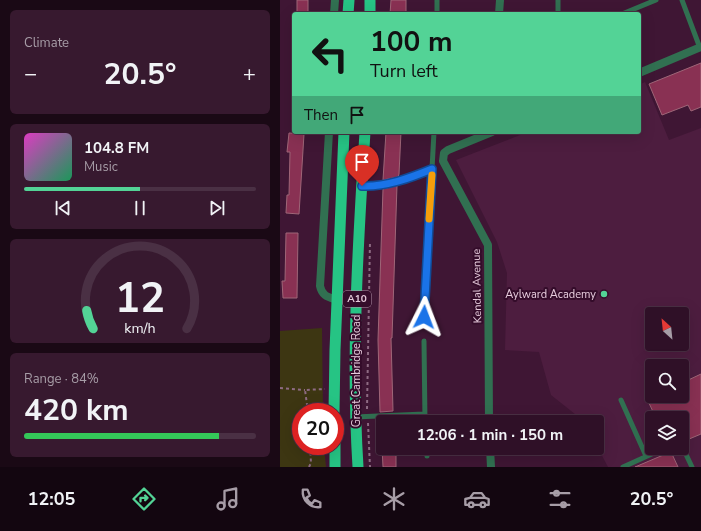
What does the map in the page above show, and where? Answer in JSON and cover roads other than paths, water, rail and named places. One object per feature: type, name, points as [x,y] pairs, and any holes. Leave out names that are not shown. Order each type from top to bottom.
[{"type":"highway","points":[[348,12],[349,0]]},
{"type":"highway","points":[[370,0],[370,12]]},
{"type":"highway","name":"Great Cambridge Road","points":[[334,403],[344,134]]},
{"type":"highway","name":"Great Cambridge Road","points":[[358,467],[355,417],[357,301],[365,134]]},
{"type":"highway","points":[[336,455],[336,467]]},
{"type":"street","points":[[334,12],[335,0]]},
{"type":"street","points":[[499,12],[500,0]]},
{"type":"street","points":[[641,71],[700,48]]},
{"type":"street","points":[[329,134],[320,286],[321,292],[326,296],[337,300]]},
{"type":"street","name":"Kendal Avenue","points":[[487,134],[448,150],[444,153],[443,161],[488,245],[489,415]]},
{"type":"street","points":[[490,455],[491,467]]},
{"type":"lane","points":[[437,0],[437,12]]},
{"type":"lane","points":[[558,0],[558,12]]},
{"type":"lane","points":[[627,12],[656,0]]},
{"type":"lane","points":[[682,0],[700,48]]},
{"type":"lane","points":[[424,317],[434,134]]},
{"type":"lane","points":[[362,186],[371,186],[403,180],[432,169]]},
{"type":"lane","points":[[355,417],[424,414],[424,341]]},
{"type":"lane","points":[[621,400],[646,456],[623,467]]},
{"type":"lane","points":[[686,455],[692,467]]},
{"type":"place","name":"Aylward Academy","points":[[604,294]]}]
